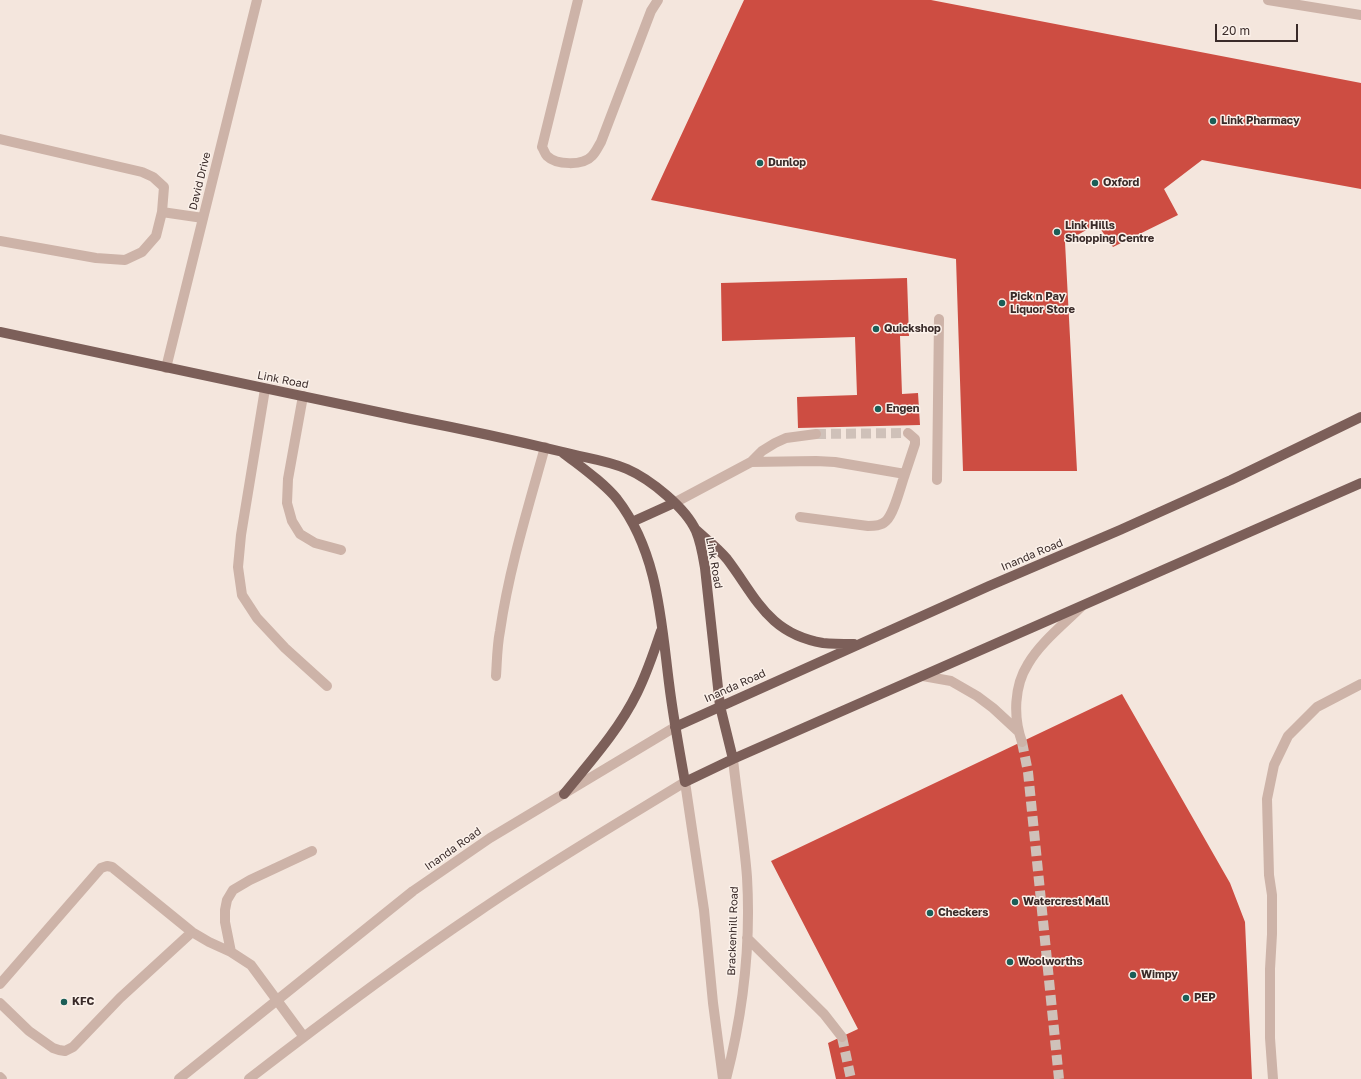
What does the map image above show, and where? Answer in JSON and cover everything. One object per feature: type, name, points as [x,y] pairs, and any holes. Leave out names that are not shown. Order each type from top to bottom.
[{"type":"main road","name":"Link Road","points":[[0,332],[265,389],[506,438],[606,462],[628,470],[650,483],[674,502],[685,514],[695,529],[702,548],[720,706],[732,759]]},
{"type":"main road","name":"Inanda Road","points":[[675,726],[856,644],[1141,521],[1231,480],[1361,417]]},
{"type":"main road","name":"Link Road","points":[[562,452],[600,482],[616,499],[632,522],[648,557],[656,590],[675,726],[685,782]]},
{"type":"main road","points":[[685,782],[732,759],[1361,483]]},
{"type":"main road","points":[[632,522],[674,502]]},
{"type":"main road","points":[[695,529],[714,545],[726,559],[758,604],[775,622],[788,630],[823,643],[856,644]]},
{"type":"main road","points":[[564,794],[605,744],[622,719],[650,664],[662,628]]},
{"type":"street","name":"David Drive","points":[[166,368],[257,0]]},
{"type":"street","points":[[578,0],[542,147],[547,156],[555,161],[568,164],[580,162],[592,157],[601,142],[651,11],[658,0]]},
{"type":"street","points":[[1268,0],[1361,15]]},
{"type":"street","points":[[0,139],[142,172],[153,177],[164,187],[162,212],[156,236],[142,252],[125,260],[96,258],[0,241]]},
{"type":"street","points":[[162,212],[203,218]]},
{"type":"street","points":[[937,480],[938,319]]},
{"type":"street","points":[[265,389],[241,535],[238,568],[242,596],[257,618],[286,648],[327,686]]},
{"type":"street","points":[[303,396],[288,479],[287,503],[292,521],[300,534],[315,543],[341,550]]},
{"type":"street","points":[[800,517],[868,526],[877,526],[885,522],[891,514],[915,444],[915,439],[908,433]]},
{"type":"street","points":[[674,502],[751,462],[762,450],[775,443],[786,438],[816,434]]},
{"type":"street","points":[[496,676],[499,632],[507,591],[545,447]]},
{"type":"street","points":[[751,462],[835,462],[905,474]]},
{"type":"street","points":[[923,676],[951,681],[977,696],[1020,737],[1017,722],[1017,695],[1021,679],[1028,663],[1044,644],[1081,607]]},
{"type":"street","points":[[1273,1079],[1270,1038],[1272,895],[1267,799],[1274,765],[1288,736],[1317,706],[1361,684]]},
{"type":"street","name":"Inanda Road","points":[[186,1077],[276,1000],[413,891],[490,838],[675,726]]},
{"type":"street","name":"Brackenhill Road","points":[[726,1079],[739,1019],[744,984],[747,938],[747,876],[732,759]]},
{"type":"street","points":[[249,1079],[380,980],[479,911],[571,851],[685,782]]},
{"type":"street","name":"Brackenhill Road","points":[[685,782],[704,910],[712,1003],[723,1079]]},
{"type":"street","points":[[231,952],[225,922],[225,910],[227,900],[233,890],[250,880],[312,851]]},
{"type":"street","points":[[0,984],[101,868],[107,866],[112,867],[192,932],[231,952],[251,965],[304,1037]]},
{"type":"street","points":[[0,1003],[29,1031],[54,1048],[65,1051],[73,1047],[120,998],[192,932]]},
{"type":"street","points":[[747,938],[824,1014],[842,1036]]},
{"type":"building","points":[[744,0],[931,0],[1361,83],[1361,189],[1202,160],[1164,189],[1178,215],[1113,247],[1097,224],[1065,242],[1077,471],[963,471],[956,259],[651,200]]},
{"type":"building","points":[[907,278],[909,336],[900,336],[902,394],[918,393],[920,425],[798,428],[797,397],[857,395],[855,337],[722,341],[721,283]]},
{"type":"building","name":"Watercrest Mall","points":[[1122,694],[1230,883],[1245,922],[1252,1079],[836,1079],[828,1043],[858,1029],[771,861]]},
{"type":"tunnel","points":[[816,434],[908,433]]},
{"type":"tunnel","points":[[1022,742],[1028,772],[1059,1079]]},
{"type":"tunnel","points":[[842,1037],[851,1079]]},
{"type":"place","name":"Link Pharmacy","points":[[1213,121]]},
{"type":"place","name":"Dunlop","points":[[760,163]]},
{"type":"place","name":"Oxford","points":[[1095,183]]},
{"type":"place","name":"Link Hills Shopping Centre","points":[[1057,232]]},
{"type":"place","name":"Pick n Pay Liquor Store","points":[[1002,303]]},
{"type":"place","name":"Quickshop","points":[[876,329]]},
{"type":"place","name":"Engen","points":[[878,409]]},
{"type":"place","name":"Watercrest Mall","points":[[1015,902]]},
{"type":"place","name":"Checkers","points":[[930,913]]},
{"type":"place","name":"Woolworths","points":[[1010,962]]},
{"type":"place","name":"Wimpy","points":[[1133,975]]},
{"type":"place","name":"PEP","points":[[1186,998]]},
{"type":"place","name":"KFC","points":[[64,1002]]}]
